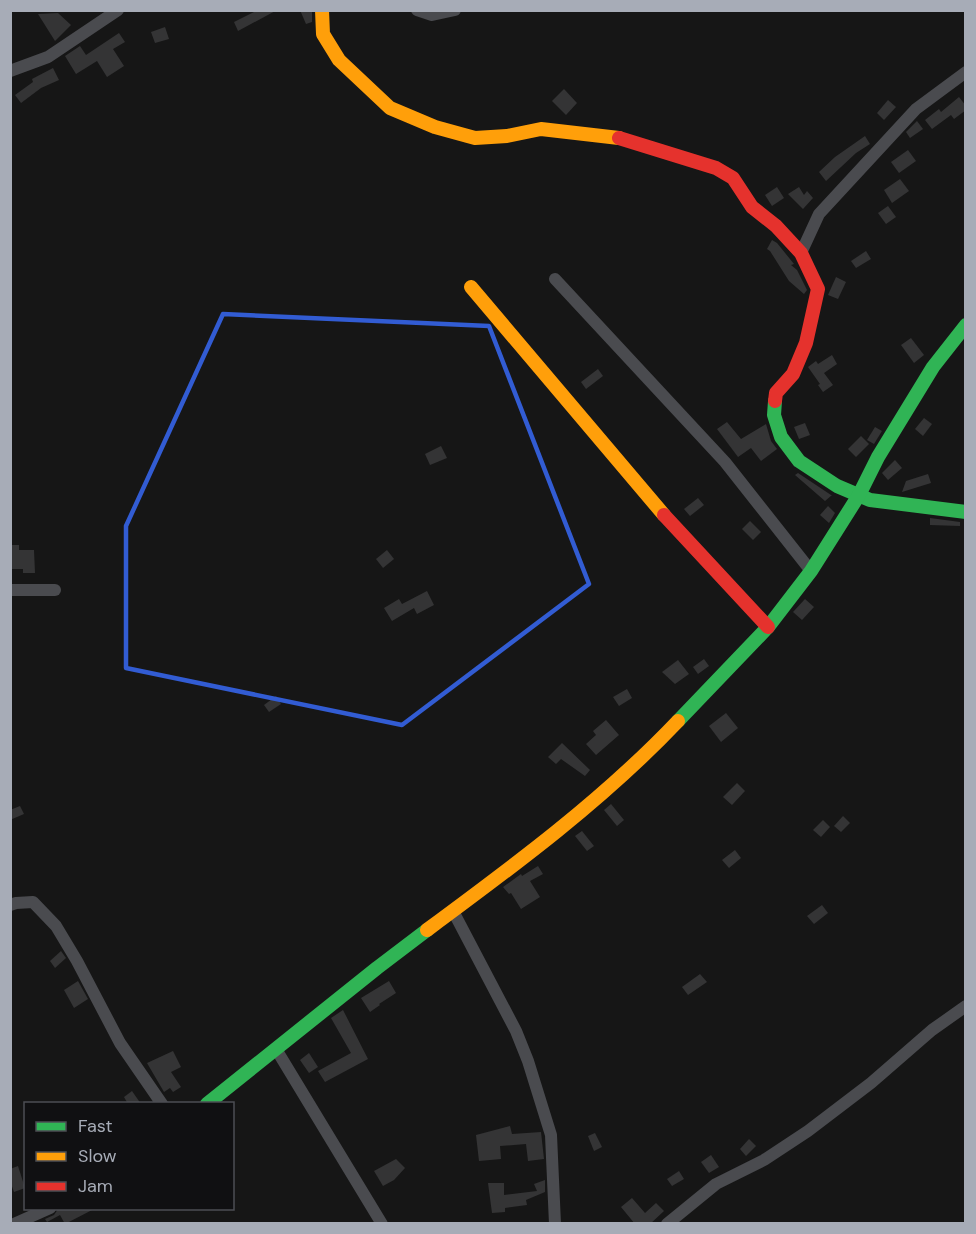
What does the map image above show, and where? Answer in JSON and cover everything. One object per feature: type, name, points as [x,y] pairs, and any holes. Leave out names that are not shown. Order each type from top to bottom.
[{"type":"street","points":[[10,71],[48,57],[118,10]]},
{"type":"street","points":[[322,10],[323,34],[339,60],[390,108],[435,128],[475,138],[507,136],[541,129],[622,138],[716,168],[733,178],[752,207],[776,226],[801,253],[818,289],[806,343],[793,374],[776,393],[774,415],[782,437],[799,461],[837,486],[870,500],[966,512]]},
{"type":"street","points":[[417,10],[432,15],[455,10]]},
{"type":"street","points":[[801,253],[819,214],[916,109],[966,72]]},
{"type":"street","points":[[555,279],[725,462],[811,571]]},
{"type":"street","points":[[471,287],[661,512],[768,627]]},
{"type":"street","points":[[210,1102],[369,975],[539,847],[658,742],[768,627],[811,571],[859,495],[878,457],[933,367],[966,325]]},
{"type":"street","points":[[10,590],[56,590]]},
{"type":"street","points":[[10,905],[33,902],[56,926],[120,1043],[161,1102]]},
{"type":"street","points":[[453,910],[516,1031],[528,1061],[551,1135],[555,1224]]},
{"type":"street","points":[[667,1224],[716,1185],[764,1160],[808,1131],[871,1083],[932,1030],[966,1006]]},
{"type":"street","points":[[276,1049],[382,1224]]},
{"type":"street","points":[[14,1224],[48,1210]]},
{"type":"highlighted area","points":[[223,314],[489,326],[589,584],[402,725],[126,668],[126,526]]},
{"type":"building","points":[[258,10],[277,10],[238,31],[234,22]]},
{"type":"building","points":[[300,10],[312,10],[312,22],[306,24]]},
{"type":"building","points":[[58,13],[71,25],[55,41],[38,14]]},
{"type":"building","points":[[165,27],[169,39],[155,43],[151,32]]},
{"type":"building","points":[[119,33],[125,42],[113,49],[124,66],[107,77],[97,61],[76,74],[65,56],[80,46],[86,55]]},
{"type":"building","points":[[53,68],[59,80],[41,88],[21,103],[15,95],[33,82],[32,79]]},
{"type":"building","points":[[564,89],[577,103],[566,115],[552,101]]},
{"type":"building","points":[[959,97],[966,106],[966,110],[954,119],[951,115],[932,129],[925,120],[939,109],[941,112]]},
{"type":"building","points":[[888,100],[896,107],[884,120],[877,113]]},
{"type":"building","points":[[917,121],[923,129],[910,138],[906,132]]},
{"type":"building","points":[[865,136],[870,144],[856,153],[826,181],[819,172],[835,157]]},
{"type":"building","points":[[908,150],[916,161],[899,173],[891,162]]},
{"type":"building","points":[[900,179],[909,191],[892,203],[884,190]]},
{"type":"building","points":[[777,187],[784,198],[772,206],[765,195]]},
{"type":"building","points":[[799,187],[804,195],[807,191],[813,198],[803,209],[788,194]]},
{"type":"building","points":[[888,206],[896,217],[886,224],[878,213]]},
{"type":"building","points":[[772,240],[794,264],[791,265],[797,270],[807,290],[804,294],[789,281],[767,249]]},
{"type":"building","points":[[866,251],[871,259],[856,268],[851,261]]},
{"type":"building","points":[[836,277],[846,282],[838,299],[828,295]]},
{"type":"building","points":[[911,338],[924,355],[914,363],[901,345]]},
{"type":"building","points":[[832,355],[837,364],[824,373],[833,385],[823,392],[808,367]]},
{"type":"building","points":[[598,369],[603,376],[586,389],[581,382]]},
{"type":"building","points":[[924,418],[932,424],[923,436],[915,429]]},
{"type":"building","points":[[727,422],[741,439],[766,424],[771,441],[777,449],[761,461],[751,448],[738,457],[717,429]]},
{"type":"building","points":[[805,423],[810,435],[799,439],[794,427]]},
{"type":"building","points":[[875,427],[882,431],[874,444],[867,440]]},
{"type":"building","points":[[861,436],[869,444],[856,457],[848,449]]},
{"type":"building","points":[[441,446],[447,458],[430,465],[425,454]]},
{"type":"building","points":[[895,460],[902,468],[888,480],[882,473]]},
{"type":"building","points":[[798,473],[832,495],[825,501],[795,475]]},
{"type":"building","points":[[928,474],[931,483],[902,492],[906,481]]},
{"type":"building","points":[[698,498],[704,505],[690,516],[684,509]]},
{"type":"building","points":[[828,506],[835,513],[829,523],[820,515]]},
{"type":"building","points":[[930,518],[960,522],[960,526],[930,525]]},
{"type":"building","points":[[750,521],[761,532],[753,540],[742,529]]},
{"type":"building","points":[[10,545],[19,545],[19,550],[34,550],[35,573],[23,573],[23,569],[10,569]]},
{"type":"building","points":[[387,550],[394,559],[383,568],[376,559]]},
{"type":"building","points":[[427,591],[434,605],[417,614],[414,608],[392,621],[384,608],[399,599],[402,604]]},
{"type":"building","points":[[805,599],[814,607],[802,620],[793,612]]},
{"type":"building","points":[[704,659],[709,666],[698,674],[693,667]]},
{"type":"building","points":[[678,660],[689,674],[675,684],[662,672]]},
{"type":"building","points":[[627,689],[632,698],[619,706],[613,697]]},
{"type":"building","points":[[276,696],[281,704],[269,712],[264,705]]},
{"type":"building","points":[[726,713],[738,728],[721,742],[709,726]]},
{"type":"building","points":[[606,720],[619,735],[596,755],[586,744],[596,735],[593,731]]},
{"type":"building","points":[[562,743],[590,770],[585,776],[561,759],[556,764],[548,757]]},
{"type":"building","points":[[737,783],[745,791],[732,805],[723,797]]},
{"type":"building","points":[[611,804],[624,820],[617,826],[604,810]]},
{"type":"building","points":[[20,806],[24,814],[10,820],[10,810]]},
{"type":"building","points":[[843,816],[850,823],[841,832],[834,826]]},
{"type":"building","points":[[823,820],[830,827],[821,837],[813,830]]},
{"type":"building","points":[[582,831],[594,846],[587,851],[575,836]]},
{"type":"building","points":[[735,850],[741,858],[729,868],[722,860]]},
{"type":"building","points":[[538,866],[543,874],[530,881],[540,897],[521,909],[511,893],[509,894],[503,887],[521,874],[522,876]]},
{"type":"building","points":[[822,905],[828,913],[814,924],[807,916]]},
{"type":"building","points":[[61,951],[66,958],[55,968],[50,961]]},
{"type":"building","points":[[700,974],[707,982],[688,995],[682,987]]},
{"type":"building","points":[[78,981],[88,999],[74,1008],[64,990]]},
{"type":"building","points":[[389,981],[396,993],[370,1012],[361,998]]},
{"type":"building","points":[[343,1010],[368,1059],[325,1082],[318,1071],[351,1053],[331,1018]]},
{"type":"building","points":[[173,1051],[181,1067],[171,1072],[181,1087],[173,1092],[170,1088],[164,1092],[147,1063]]},
{"type":"building","points":[[309,1053],[318,1067],[309,1073],[300,1060]]},
{"type":"building","points":[[132,1091],[140,1102],[127,1102],[124,1097]]},
{"type":"building","points":[[510,1126],[512,1134],[541,1132],[544,1159],[528,1161],[526,1144],[500,1146],[501,1159],[479,1161],[476,1135]]},
{"type":"building","points":[[595,1133],[602,1147],[594,1151],[588,1136]]},
{"type":"building","points":[[749,1139],[756,1146],[746,1156],[740,1149]]},
{"type":"building","points":[[711,1155],[719,1167],[709,1173],[701,1162]]},
{"type":"building","points":[[396,1159],[405,1168],[394,1180],[383,1186],[374,1171]]},
{"type":"building","points":[[18,1166],[24,1188],[14,1192],[10,1181],[10,1169]]},
{"type":"building","points":[[679,1171],[684,1179],[672,1186],[667,1179]]},
{"type":"building","points":[[545,1180],[545,1192],[526,1200],[527,1205],[505,1208],[505,1212],[492,1213],[488,1183],[504,1183],[504,1195],[537,1191],[534,1184]]},
{"type":"building","points":[[632,1198],[645,1213],[656,1203],[664,1211],[650,1224],[635,1224],[621,1207]]},
{"type":"building","points":[[57,1210],[92,1210],[65,1224],[60,1215],[47,1222],[45,1219],[54,1215]]},
{"type":"traffic: fast","points":[[678,721],[768,627],[811,571],[859,495],[878,457],[933,367],[966,325]]},
{"type":"traffic: fast","points":[[775,401],[774,415],[781,437],[799,461],[837,486],[870,500],[966,512]]},
{"type":"traffic: fast","points":[[210,1102],[427,930]]},
{"type":"traffic: slow","points":[[322,10],[323,34],[339,60],[390,108],[435,127],[475,138],[507,136],[541,129],[619,138]]},
{"type":"traffic: slow","points":[[471,287],[664,515]]},
{"type":"traffic: slow","points":[[427,930],[589,805],[678,721]]},
{"type":"traffic: jam","points":[[619,138],[716,168],[733,178],[752,207],[776,226],[801,253],[818,289],[806,343],[793,374],[776,393],[775,401]]},
{"type":"traffic: jam","points":[[664,515],[768,627]]}]
